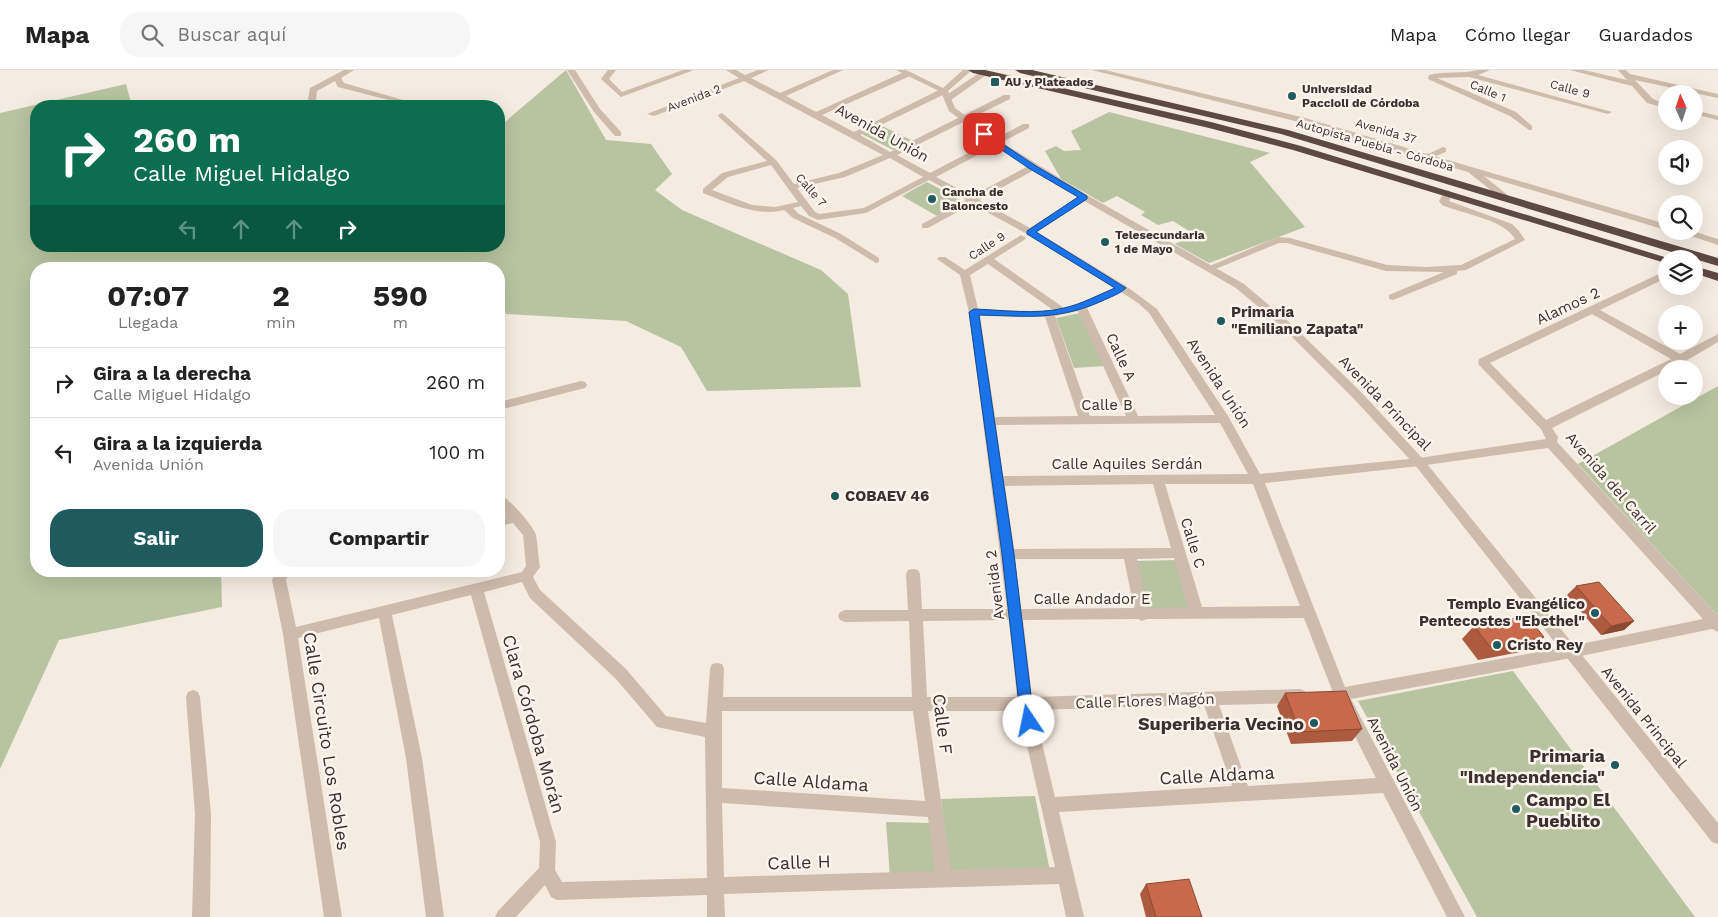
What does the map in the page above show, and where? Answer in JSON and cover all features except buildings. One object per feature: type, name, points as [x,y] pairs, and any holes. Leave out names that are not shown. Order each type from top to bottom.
[{"type":"highway","name":"Autopista Puebla - Córdoba","points":[[973,70],[1245,134],[1448,193],[1658,258]]},
{"type":"highway","name":"Autopista Puebla - Córdoba","points":[[1020,70],[1284,132],[1718,262]]},
{"type":"highway","points":[[1703,272],[1718,276]]},
{"type":"street","points":[[313,100],[313,90],[350,70]]},
{"type":"street","points":[[571,70],[597,110],[618,134]]},
{"type":"street","points":[[612,70],[604,79],[620,95],[690,70]]},
{"type":"street","name":"Avenida Unión","points":[[730,70],[854,135],[971,200],[1025,235],[1142,300],[1153,311],[1224,419],[1257,479],[1341,695],[1456,917]]},
{"type":"street","name":"Avenida 2","points":[[651,114],[765,70]]},
{"type":"street","points":[[779,96],[840,70]]},
{"type":"street","points":[[946,94],[968,70]]},
{"type":"street","name":"Avenida 37","points":[[1096,70],[1302,120],[1658,225]]},
{"type":"street","name":"Calle 1","points":[[1486,70],[1468,75],[1436,76],[1432,77],[1432,79],[1513,114],[1529,128]]},
{"type":"street","points":[[1574,70],[1634,84]]},
{"type":"street","points":[[815,114],[903,72],[946,94]]},
{"type":"street","points":[[854,135],[946,94],[985,73]]},
{"type":"street","points":[[1625,73],[1650,101],[1658,104]]},
{"type":"street","points":[[1625,73],[1718,96]]},
{"type":"street","name":"Calle 9","points":[[1468,75],[1608,112]]},
{"type":"street","points":[[336,77],[341,85],[397,100]]},
{"type":"street","name":"Avenida Principal","points":[[946,94],[948,104],[962,118],[995,142],[1084,197],[1240,286],[1266,306],[1358,396],[1419,462],[1718,836]]},
{"type":"street","points":[[790,187],[842,175],[890,155],[1007,97]]},
{"type":"street","points":[[1703,114],[1718,118]]},
{"type":"street","name":"Calle 7","points":[[722,115],[773,162],[803,203],[812,214],[818,217],[866,210],[929,177]]},
{"type":"street","points":[[929,177],[1026,126]]},
{"type":"street","points":[[1428,156],[1444,150]]},
{"type":"street","points":[[773,162],[725,175],[706,191],[751,208],[775,210],[803,203]]},
{"type":"street","points":[[925,226],[1033,167]]},
{"type":"street","points":[[1468,168],[1505,197]]},
{"type":"street","points":[[1393,297],[1462,268],[1520,240],[1519,233],[1509,225],[1445,203],[1444,201],[1448,193]]},
{"type":"street","name":"Calle 9","points":[[965,274],[1084,197]]},
{"type":"street","points":[[786,207],[796,216],[838,236],[876,260]]},
{"type":"street","points":[[1703,238],[1718,242]]},
{"type":"street","points":[[1210,268],[1278,240],[1287,240],[1386,268],[1426,270],[1462,268]]},
{"type":"street","points":[[942,259],[965,274]]},
{"type":"street","points":[[989,260],[1063,312]]},
{"type":"street","name":"Avenida 2","points":[[965,274],[974,312],[990,420],[1025,704],[1075,917]]},
{"type":"street","name":"Alamos 2","points":[[1482,362],[1594,311],[1658,279]]},
{"type":"street","points":[[974,312],[1049,314],[1063,312],[1081,307],[1122,288]]},
{"type":"street","name":"Calle A","points":[[1081,307],[1134,420]]},
{"type":"street","points":[[1594,311],[1680,360],[1718,337]]},
{"type":"street","points":[[1049,314],[1085,419]]},
{"type":"street","name":"Avenida del Carril","points":[[1482,362],[1545,426],[1552,437],[1551,443],[1717,624]]},
{"type":"street","points":[[1545,426],[1658,371]]},
{"type":"street","points":[[505,404],[581,384]]},
{"type":"street","name":"Calle B","points":[[990,420],[1224,419]]},
{"type":"street","name":"Calle Aquiles Serdán","points":[[998,481],[1257,479],[1419,462],[1551,443]]},
{"type":"street","name":"Calle C","points":[[1158,481],[1197,614]]},
{"type":"street","points":[[290,634],[526,576],[533,568],[529,534],[505,505]]},
{"type":"street","points":[[505,520],[516,517]]},
{"type":"street","points":[[1129,553],[1142,614]]},
{"type":"street","points":[[1008,554],[1180,553]]},
{"type":"street","name":"Calle F","points":[[913,574],[920,704],[944,878]]},
{"type":"street","points":[[526,576],[535,594],[621,674],[662,722],[713,731]]},
{"type":"street","name":"Calle Circuito Los Robles","points":[[280,577],[279,580],[290,634],[333,917]]},
{"type":"street","name":"Clara Córdoba Morán","points":[[476,588],[548,842],[546,871]]},
{"type":"street","points":[[384,610],[414,758],[435,917]]},
{"type":"street","name":"Calle Andador E","points":[[845,616],[1309,612]]},
{"type":"street","name":"Calle Flores Magón","points":[[714,704],[1025,704],[1341,695],[1717,624]]},
{"type":"street","points":[[716,917],[713,731],[717,669]]},
{"type":"street","points":[[193,697],[203,814],[201,917]]},
{"type":"street","points":[[1209,699],[1243,794]]},
{"type":"street","name":"Calle Aldama","points":[[1049,805],[1388,785]]},
{"type":"street","name":"Calle Aldama","points":[[715,795],[935,810]]},
{"type":"street","points":[[504,917],[546,871]]},
{"type":"street","name":"Calle H","points":[[546,871],[556,891],[944,878],[1064,876]]},
{"type":"green space","points":[[566,70],[606,140],[651,144],[672,174],[655,190],[682,210],[821,270],[848,294],[861,387],[707,391],[681,347],[626,321],[505,313],[505,262],[30,262],[30,577],[221,577],[222,607],[59,640],[0,769],[0,113],[30,106],[30,252],[505,252],[505,122]]},
{"type":"green space","points":[[126,84],[130,100],[56,100]]},
{"type":"green space","points":[[1109,112],[1270,153],[1250,162],[1305,227],[1209,263],[1175,244],[1194,234],[1173,221],[1158,225],[1141,215],[1145,212],[1117,196],[1103,203],[1061,179],[1045,151],[1056,146],[1064,151],[1081,150],[1071,131]]},
{"type":"green space","points":[[880,125],[911,140],[893,150],[862,134]]},
{"type":"green space","name":"Cancha de Baloncesto","points":[[927,182],[963,201],[937,216],[902,196]]},
{"type":"green space","points":[[1080,313],[1104,366],[1074,368],[1056,318]]},
{"type":"green space","points":[[1718,386],[1718,616],[1578,464],[1684,405],[1703,405],[1703,394]]},
{"type":"green space","points":[[1176,560],[1190,610],[1147,610],[1134,561]]},
{"type":"green space","name":"Campo El Pueblito","points":[[1513,671],[1695,917],[1477,917],[1358,701]]},
{"type":"green space","points":[[1035,796],[1050,871],[950,875],[941,799]]},
{"type":"green space","points":[[886,822],[932,823],[939,875],[890,877]]},
{"type":"place","name":"AU y Plateados","points":[[995,82]]},
{"type":"place","name":"Universidad Paccioli de Córdoba","points":[[1292,96]]},
{"type":"place","name":"Cancha de Baloncesto","points":[[932,199]]},
{"type":"place","name":"Telesecundaria 1 de Mayo","points":[[1105,242]]},
{"type":"place","name":"Primaria \"Emiliano Zapata\"","points":[[1221,321]]},
{"type":"place","name":"COBAEV 46","points":[[835,496]]},
{"type":"place","name":"Templo Evangélico Pentecostes \"Ebethel\"","points":[[1595,613]]},
{"type":"place","name":"Cristo Rey","points":[[1497,645]]},
{"type":"place","name":"Superiberia Vecino","points":[[1314,723]]},
{"type":"place","name":"Primaria \"Independencia\"","points":[[1615,765]]},
{"type":"place","name":"Campo El Pueblito","points":[[1516,809]]},
{"type":"route","points":[[984,134],[1033,167],[1084,197],[1030,232],[1122,288],[1081,307],[1063,312],[1049,314],[974,312],[1008,554],[1025,704],[1029,721]]}]
